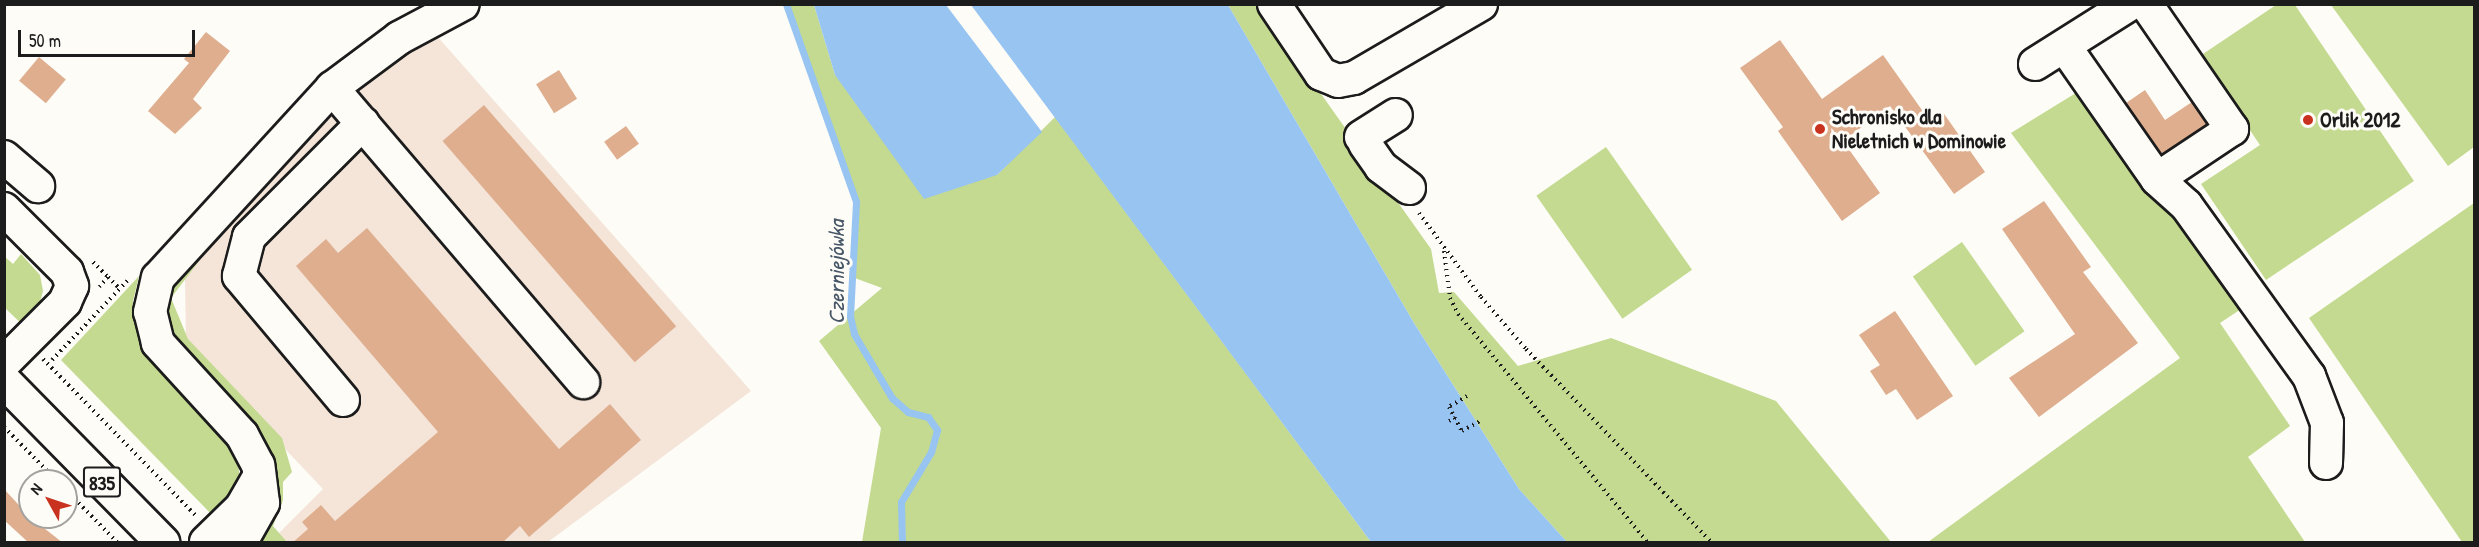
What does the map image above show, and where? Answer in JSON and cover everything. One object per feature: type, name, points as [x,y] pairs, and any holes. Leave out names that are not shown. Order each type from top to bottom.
[{"type":"main road","name":"835","points":[[15,392],[162,543]]},
{"type":"street","points":[[241,543],[263,503],[256,458],[242,435],[158,343],[151,301],[171,260],[332,88],[399,38],[463,4]]},
{"type":"street","points":[[1275,4],[1321,75],[1338,81],[1354,78],[1481,4]]},
{"type":"street","points":[[2036,64],[2130,4]]},
{"type":"street","points":[[2146,4],[2232,129],[2157,179]]},
{"type":"street","points":[[2065,47],[2157,179],[2186,205],[2309,376],[2327,423],[2326,463]]},
{"type":"street","points":[[332,88],[583,382]]},
{"type":"street","points":[[1396,115],[1363,140],[1381,167],[1408,188]]},
{"type":"street","points":[[343,400],[239,276],[249,237],[363,123]]},
{"type":"street","points":[[4,157],[38,186]]},
{"type":"street","points":[[4,209],[72,279],[65,302],[15,353]]},
{"type":"street","points":[[202,531],[240,508],[259,476]]},
{"type":"path","points":[[1408,188],[1444,250],[1527,349],[1712,543]]},
{"type":"path","points":[[1444,250],[1450,298],[1458,314],[1647,543]]},
{"type":"path","points":[[108,277],[120,289]]},
{"type":"path","points":[[15,353],[202,531]]},
{"type":"path","points":[[1467,396],[1449,407],[1462,431],[1480,421]]},
{"type":"path","points":[[1449,421],[1455,418]]},
{"type":"path","points":[[4,427],[45,469]]},
{"type":"path","points":[[78,502],[117,543]]},
{"type":"shaded area","points":[[436,35],[751,391],[548,542],[270,542],[323,489],[186,344],[185,279],[241,206],[341,100],[391,60]]},
{"type":"green space","points":[[786,5],[814,5],[835,75],[997,175],[1055,117],[1371,542],[862,542],[881,428],[819,341],[882,288],[852,277],[856,202]]},
{"type":"green space","points":[[1228,5],[1258,5],[1431,249],[1439,293],[1454,292],[1518,366],[1611,338],[1776,401],[1891,542],[1567,542],[1519,489],[1414,323]]},
{"type":"green space","name":"Orlik 2012","points":[[2276,5],[2295,5],[2414,181],[2266,280],[2201,184],[2260,145],[2200,56]]},
{"type":"green space","points":[[2331,5],[2474,5],[2474,147],[2448,166]]},
{"type":"green space","points":[[2084,88],[2241,309],[2220,323],[2290,426],[2248,457],[2305,542],[1928,542],[2180,358],[2011,133]]},
{"type":"green space","points":[[1606,147],[1692,270],[1622,319],[1536,196]]},
{"type":"green space","points":[[2474,203],[2474,542],[2462,542],[2309,318]]},
{"type":"green space","points":[[241,206],[171,298],[188,339],[282,438],[292,472],[283,482],[283,500],[273,526],[287,542],[253,542],[272,514],[278,493],[271,457],[262,437],[171,338],[165,312],[168,291]]},
{"type":"green space","points":[[1962,242],[2025,331],[1975,366],[1913,276]]},
{"type":"green space","points":[[21,254],[40,275],[43,291],[37,313],[25,327],[5,308],[4,256],[13,264]]},
{"type":"green space","points":[[139,276],[133,301],[144,349],[229,441],[238,462],[240,482],[217,520],[61,360]]},
{"type":"water","points":[[814,5],[946,5],[1042,132],[997,175],[924,199],[835,75]]},
{"type":"water","points":[[971,5],[1228,5],[1414,323],[1519,489],[1567,542],[1371,542]]},
{"type":"building","points":[[206,32],[230,51],[193,99],[202,108],[175,134],[148,111],[189,63],[184,59]]},
{"type":"building","name":"Schronisko dla Nieletnich w Dominowie","points":[[1780,40],[1822,99],[1883,55],[1929,120],[1942,111],[1985,172],[1954,194],[1890,106],[1843,141],[1880,193],[1842,221],[1778,131],[1783,127],[1740,68]]},
{"type":"building","points":[[39,57],[66,79],[46,103],[19,81]]},
{"type":"building","points":[[559,70],[577,99],[554,113],[536,84]]},
{"type":"building","points":[[2145,90],[2165,120],[2192,102],[2207,124],[2162,154],[2126,103]]},
{"type":"building","points":[[484,105],[676,326],[635,362],[442,141]]},
{"type":"building","points":[[626,126],[639,144],[617,160],[604,142]]},
{"type":"building","points":[[2044,201],[2091,267],[2083,272],[2138,343],[2039,417],[2009,378],[2075,334],[2002,229]]},
{"type":"building","points":[[367,228],[559,449],[610,404],[641,440],[529,537],[520,526],[502,543],[292,543],[308,529],[302,522],[321,505],[335,521],[438,432],[296,266],[326,239],[338,253]]},
{"type":"building","points":[[1895,311],[1953,396],[1917,420],[1896,389],[1886,395],[1870,371],[1880,365],[1859,335]]},
{"type":"building","points":[[4,489],[18,504],[18,529],[45,529],[63,543],[29,543],[4,520]]},
{"type":"waterway","name":"Czerniejówka","points":[[786,4],[856,202],[850,316],[854,334],[892,398],[908,412],[928,417],[937,430],[931,452],[901,502],[902,542]]},
{"type":"place","name":"Orlik 2012","points":[[2308,120]]},
{"type":"place","name":"Schronisko dla Nieletnich w Dominowie","points":[[1820,129]]}]
